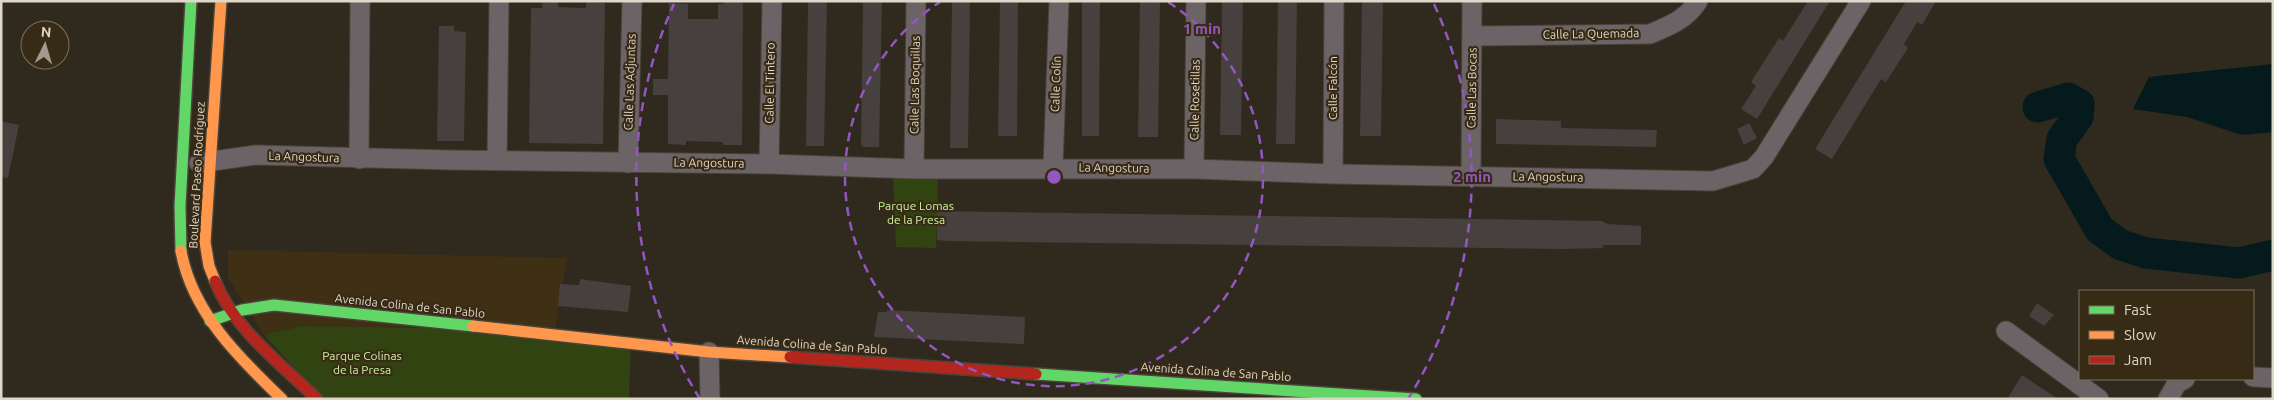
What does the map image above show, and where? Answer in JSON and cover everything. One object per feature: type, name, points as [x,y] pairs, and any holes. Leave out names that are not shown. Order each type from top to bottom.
[{"type":"street","points":[[359,158],[360,1]]},
{"type":"street","points":[[497,161],[498,1]]},
{"type":"street","name":"Calle Las Adjuntas","points":[[628,163],[632,1]]},
{"type":"street","name":"Calle El Tintero","points":[[768,164],[772,1]]},
{"type":"street","name":"Calle Las Boquillas","points":[[914,169],[916,1]]},
{"type":"street","name":"Calle Colín","points":[[1053,168],[1059,1]]},
{"type":"street","name":"Calle Rosetillas","points":[[1194,169],[1196,1]]},
{"type":"street","name":"Calle Falcón","points":[[1333,174],[1334,1]]},
{"type":"street","name":"Calle Las Bocas","points":[[1471,175],[1472,1]]},
{"type":"street","name":"Calle La Quemada","points":[[1472,36],[1650,34],[1675,24],[1693,9],[1698,1]]},
{"type":"street","name":"La Angostura","points":[[183,165],[256,155],[497,161],[768,164],[914,169],[1194,169],[1333,174],[1471,175],[1713,181],[1736,176],[1753,169],[1764,157],[1861,1]]},
{"type":"street","points":[[191,5],[220,5]]},
{"type":"street","name":"Boulevard Paseo Rodríguez","points":[[191,5],[181,250],[188,280],[210,321],[256,374],[282,399]]},
{"type":"street","name":"Boulevard Paseo Rodríguez","points":[[220,5],[206,255],[217,289],[231,313],[316,399]]},
{"type":"street","name":"Avenida Colina de San Pablo","points":[[210,321],[231,313],[255,307],[274,305],[709,352],[1416,399]]},
{"type":"street","points":[[2006,331],[2099,399]]},
{"type":"street","points":[[709,352],[710,399]]},
{"type":"street","points":[[2254,377],[2273,378]]},
{"type":"street","points":[[2168,399],[2177,383],[2183,380]]},
{"type":"shaded area","points":[[228,250],[567,258],[555,330],[302,326],[264,335],[228,278]]},
{"type":"green space","name":"Parque Lomas de la Presa","points":[[893,179],[938,179],[936,248],[896,247]]},
{"type":"green space","name":"Parque Colinas de la Presa","points":[[302,326],[555,330],[631,337],[629,399],[322,399],[264,335]]},
{"type":"water","points":[[2273,64],[2273,132],[2242,135],[2187,117],[2133,109],[2149,77]]},
{"type":"building","points":[[543,1],[558,1],[558,7],[586,8],[586,2],[605,3],[603,144],[529,143],[531,8],[542,8]]},
{"type":"building","points":[[725,1],[743,1],[742,145],[723,145],[723,142],[686,141],[686,145],[668,144],[668,95],[653,95],[653,79],[668,79],[669,3],[688,4],[688,19],[718,19],[718,4],[724,4]]},
{"type":"building","points":[[808,1],[827,1],[824,146],[806,146]]},
{"type":"building","points":[[863,1],[882,1],[879,147],[863,147],[861,144]]},
{"type":"building","points":[[952,1],[970,1],[968,148],[950,148]]},
{"type":"building","points":[[1000,1],[1018,1],[1017,136],[998,136]]},
{"type":"building","points":[[1082,1],[1100,1],[1099,136],[1082,136]]},
{"type":"building","points":[[1140,1],[1160,1],[1158,137],[1138,137]]},
{"type":"building","points":[[1222,1],[1243,1],[1241,135],[1220,135]]},
{"type":"building","points":[[1278,1],[1297,1],[1295,144],[1276,144]]},
{"type":"building","points":[[1362,1],[1383,1],[1381,136],[1360,136]]},
{"type":"building","points":[[1808,1],[1830,1],[1757,119],[1741,109],[1756,86],[1751,82],[1779,38],[1783,41]]},
{"type":"building","points":[[1906,1],[1936,1],[1922,25],[1917,22],[1904,44],[1908,48],[1886,82],[1881,79],[1832,159],[1815,149]]},
{"type":"building","points":[[439,26],[454,26],[454,31],[466,32],[464,141],[437,141]]},
{"type":"building","points":[[1496,119],[1561,121],[1561,128],[1657,130],[1656,147],[1496,144]]},
{"type":"building","points":[[1,121],[19,125],[8,178],[1,177]]},
{"type":"building","points":[[1749,123],[1757,138],[1744,145],[1737,129]]},
{"type":"building","points":[[937,211],[1602,221],[1608,224],[1641,226],[1641,245],[1603,245],[1603,248],[1563,249],[947,241],[937,240]]},
{"type":"building","points":[[580,279],[631,286],[628,312],[558,306],[560,284],[579,285]]},
{"type":"building","points":[[2037,303],[2054,315],[2044,326],[2029,316]]},
{"type":"building","points":[[887,310],[1025,317],[1024,344],[874,337],[878,312],[887,312]]},
{"type":"building","points":[[2022,375],[2058,399],[2007,399]]},
{"type":"waterway","points":[[2038,107],[2068,98],[2079,104],[2078,117],[2062,139],[2059,159],[2100,230],[2121,245],[2146,253],[2239,263],[2273,255]]},
{"type":"traffic: fast","points":[[181,251],[180,206],[191,1]]},
{"type":"traffic: fast","points":[[210,321],[242,310],[274,305],[473,326]]},
{"type":"traffic: fast","points":[[1036,374],[1416,399]]},
{"type":"traffic: slow","points":[[215,281],[209,266],[205,242],[221,1]]},
{"type":"traffic: slow","points":[[181,251],[195,294],[206,314],[234,350],[282,399]]},
{"type":"traffic: slow","points":[[473,326],[709,352],[790,357]]},
{"type":"traffic: jam","points":[[215,281],[223,298],[246,330],[317,399]]},
{"type":"traffic: jam","points":[[790,357],[1036,374]]}]
